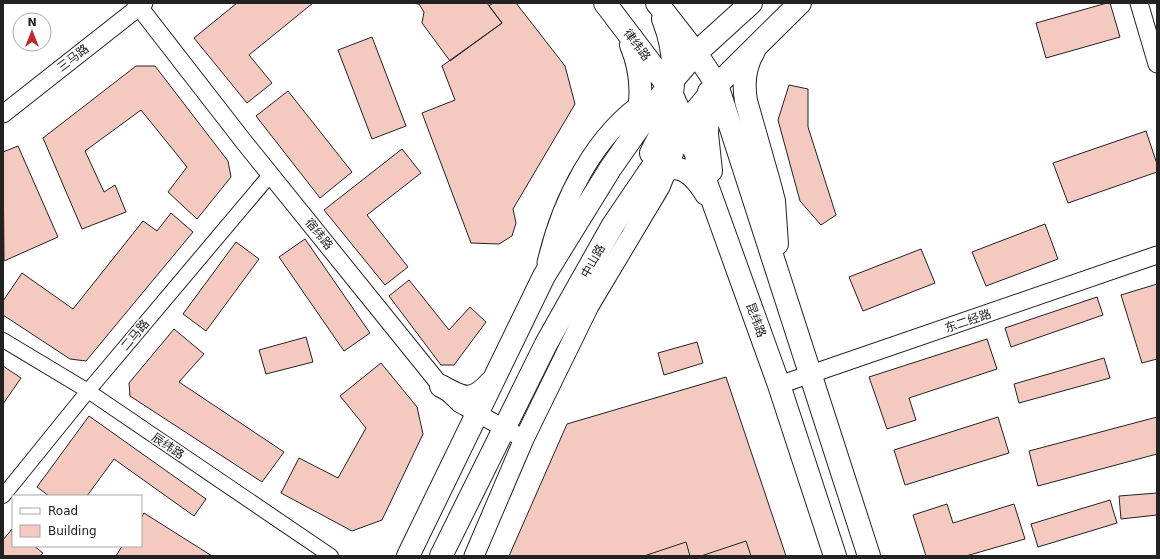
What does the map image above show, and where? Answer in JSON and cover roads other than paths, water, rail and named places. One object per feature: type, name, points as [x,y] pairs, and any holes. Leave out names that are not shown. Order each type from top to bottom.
[{"type":"main road","name":"律纬路","points":[[605,3],[671,87]]},
{"type":"main road","points":[[656,3],[696,53],[712,84],[777,272],[869,556]]},
{"type":"main road","points":[[630,199],[648,157],[658,141],[666,120],[671,87],[674,55],[671,40],[656,3]]},
{"type":"main road","points":[[408,556],[491,382],[544,276],[610,169],[696,53],[752,3]]},
{"type":"main road","points":[[717,212],[707,134],[712,84],[712,62],[724,39],[752,3]]},
{"type":"main road","name":"中山路","points":[[441,556],[546,344],[613,225],[666,147],[685,124],[712,84],[758,44],[800,3]]},
{"type":"main road","points":[[625,29],[639,75],[639,105],[632,138]]},
{"type":"main road","points":[[758,44],[750,58],[744,85],[746,101],[774,202],[777,272]]},
{"type":"main road","points":[[544,276],[556,233],[578,180],[591,159],[617,124],[639,105],[671,87]]},
{"type":"main road","name":"昆纬路","points":[[671,87],[779,386],[835,556]]},
{"type":"main road","points":[[474,556],[524,439],[589,306],[648,209],[669,168],[685,124]]},
{"type":"main road","points":[[630,199],[646,181],[669,168],[686,171],[694,177],[717,212]]},
{"type":"main road","points":[[441,386],[458,395],[469,398],[479,394],[491,382]]},
{"type":"street","points":[[1139,3],[1157,64]]},
{"type":"street","name":"三马路","points":[[3,114],[140,4]]},
{"type":"street","name":"宿纬路","points":[[140,4],[270,175],[441,386],[460,404],[524,439]]},
{"type":"street","name":"二马路","points":[[3,496],[88,391],[270,175]]},
{"type":"street","name":"东二经路","points":[[779,386],[1157,256]]},
{"type":"street","name":"辰纬路","points":[[3,340],[88,391],[331,556]]}]
